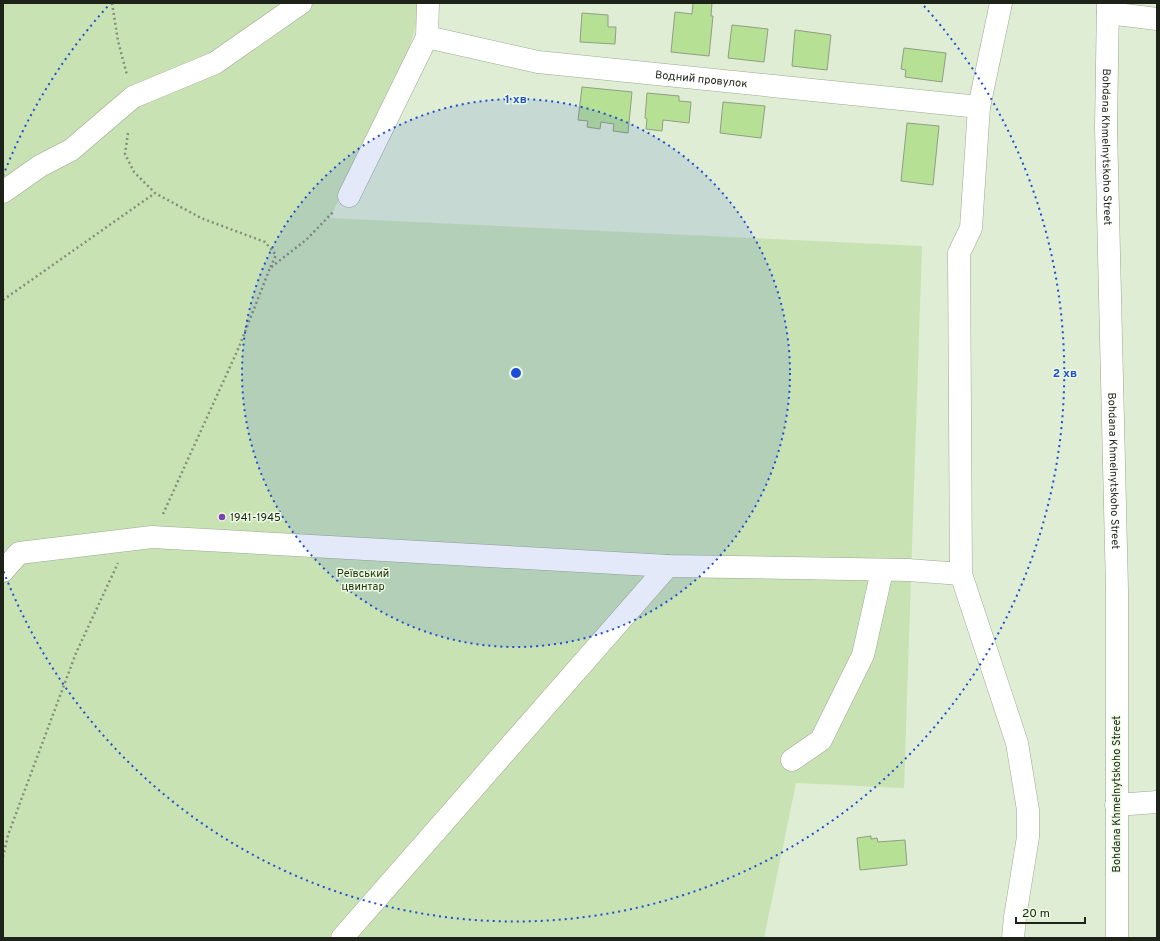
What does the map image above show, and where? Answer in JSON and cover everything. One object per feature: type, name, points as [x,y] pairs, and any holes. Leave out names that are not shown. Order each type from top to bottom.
[{"type":"street","points":[[3,192],[40,166],[72,150],[129,101],[215,63],[301,3]]},
{"type":"street","points":[[349,196],[427,37],[428,3]]},
{"type":"street","points":[[1001,3],[979,107],[971,228],[959,254],[961,574],[1017,743],[1028,810],[1028,837],[1013,938]]},
{"type":"street","points":[[1108,8],[1157,19]]},
{"type":"street","name":"Bohdana Khmelnytskoho Street","points":[[1108,8],[1106,135],[1117,590],[1117,938]]},
{"type":"street","name":"Водний провулок","points":[[427,37],[538,62],[979,107]]},
{"type":"street","points":[[3,571],[19,553],[152,537],[668,566],[882,571],[908,570],[961,574]]},
{"type":"street","points":[[342,938],[668,566]]},
{"type":"street","points":[[792,760],[821,740],[863,655],[882,571]]},
{"type":"street","points":[[1116,805],[1157,802]]},
{"type":"path","points":[[112,3],[129,101],[128,133],[125,154],[134,172],[155,193],[201,218],[264,242],[276,255],[232,361],[152,537]]},
{"type":"path","points":[[3,300],[155,193]]},
{"type":"path","points":[[270,268],[306,240],[349,196]]},
{"type":"path","points":[[3,857],[8,835],[76,653],[129,539]]},
{"type":"green space","name":"Реївський цвинтар","points":[[3,3],[422,3],[409,49],[330,218],[922,246],[904,788],[796,783],[764,938],[3,938]]},
{"type":"building","points":[[693,3],[712,3],[711,16],[713,16],[709,56],[671,52],[675,12],[692,14]]},
{"type":"building","points":[[582,13],[608,15],[608,27],[616,27],[615,44],[580,42]]},
{"type":"building","points":[[732,25],[768,29],[764,62],[728,58]]},
{"type":"building","points":[[795,30],[831,35],[827,70],[792,66]]},
{"type":"building","points":[[904,48],[946,53],[942,82],[905,77],[906,70],[901,69]]},
{"type":"building","points":[[582,87],[632,92],[628,133],[613,131],[614,124],[601,122],[600,129],[587,127],[588,121],[578,120]]},
{"type":"building","points":[[647,93],[679,96],[679,101],[691,102],[689,123],[663,120],[662,131],[646,129],[647,119],[645,118]]},
{"type":"building","points":[[723,102],[765,106],[761,138],[720,133]]},
{"type":"building","points":[[907,123],[939,126],[933,185],[901,181]]},
{"type":"building","points":[[871,836],[871,839],[877,838],[878,842],[905,840],[907,865],[860,870],[857,838]]},
{"type":"place","name":"1941-1945","points":[[222,517]]}]
